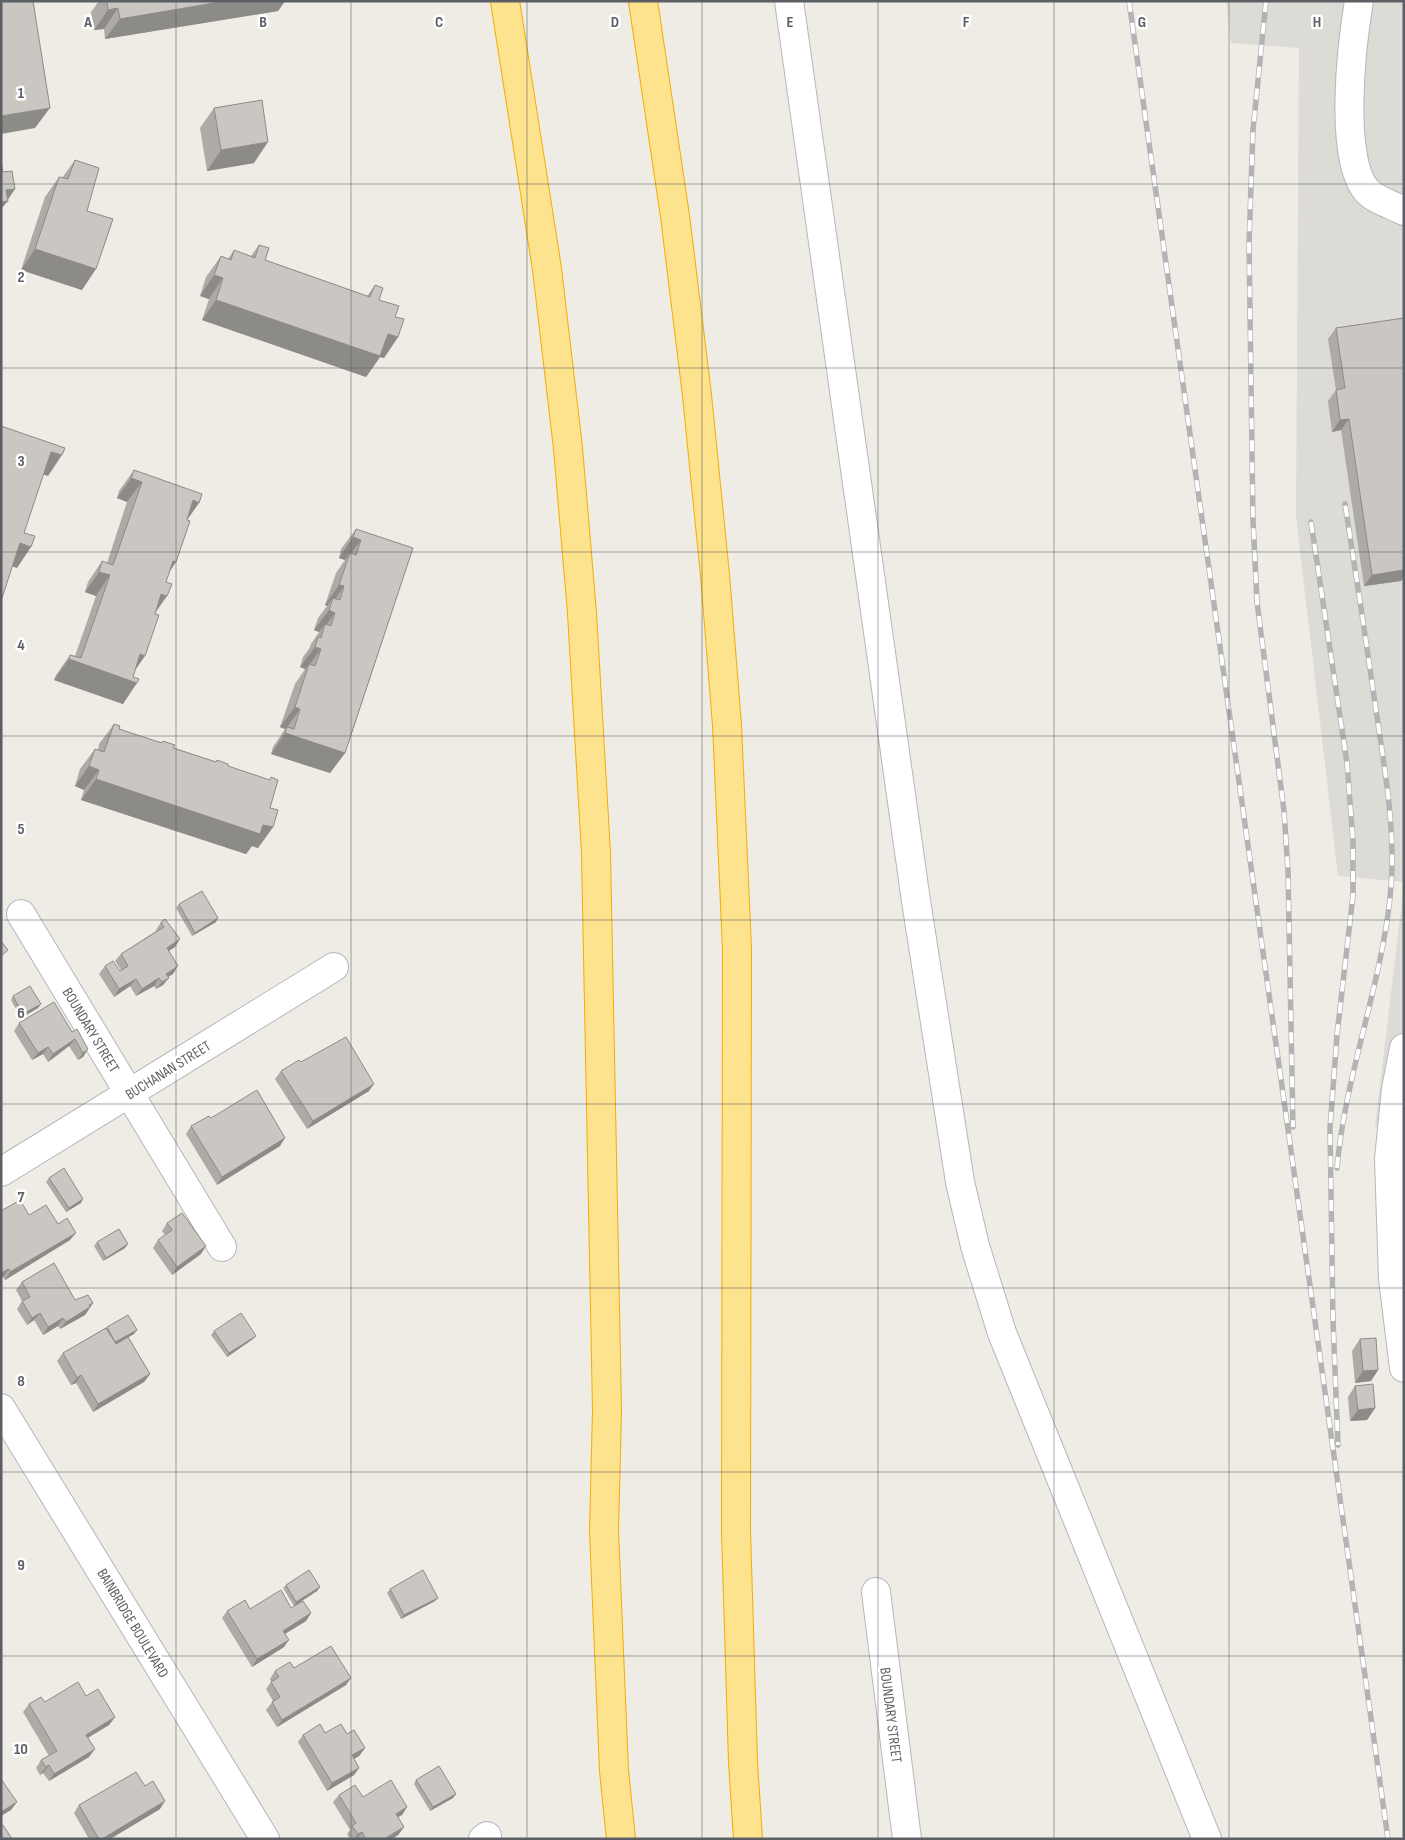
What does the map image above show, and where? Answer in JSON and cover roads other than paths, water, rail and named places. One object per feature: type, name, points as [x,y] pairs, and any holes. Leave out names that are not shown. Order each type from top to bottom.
[{"type":"highway","points":[[506,1],[547,269],[568,448],[583,632],[597,863],[608,1410],[604,1531],[614,1771],[621,1839]]},
{"type":"highway","points":[[643,1],[675,216],[697,395],[715,575],[726,725],[737,949],[736,1531],[743,1762],[748,1839]]},
{"type":"street","points":[[789,1],[916,901],[960,1182],[975,1246],[1002,1334],[1207,1839]]},
{"type":"street","points":[[1359,1],[1354,28],[1348,113],[1359,177],[1367,192],[1404,211]]},
{"type":"street","name":"BOUNDARY STREET","points":[[21,914],[222,1248]]},
{"type":"street","name":"BUCHANAN STREET","points":[[1,1172],[334,967]]},
{"type":"street","points":[[1404,1048],[1388,1159],[1393,1279],[1404,1368]]},
{"type":"street","name":"BAINBRIDGE BOULEVARD","points":[[1,1408],[265,1839]]},
{"type":"street","name":"BOUNDARY STREET","points":[[876,1592],[907,1839]]},
{"type":"railway","points":[[1129,1],[1388,1839]]},
{"type":"railway","points":[[1266,1],[1253,130],[1249,243],[1253,520],[1257,602],[1284,811],[1288,871],[1293,1127]]},
{"type":"railway","points":[[1337,1168],[1347,1100],[1379,966],[1392,875],[1391,827],[1386,780],[1345,504]]},
{"type":"railway","points":[[1311,522],[1347,763],[1353,841],[1353,895],[1337,1035],[1330,1128],[1333,1320],[1338,1445]]}]
